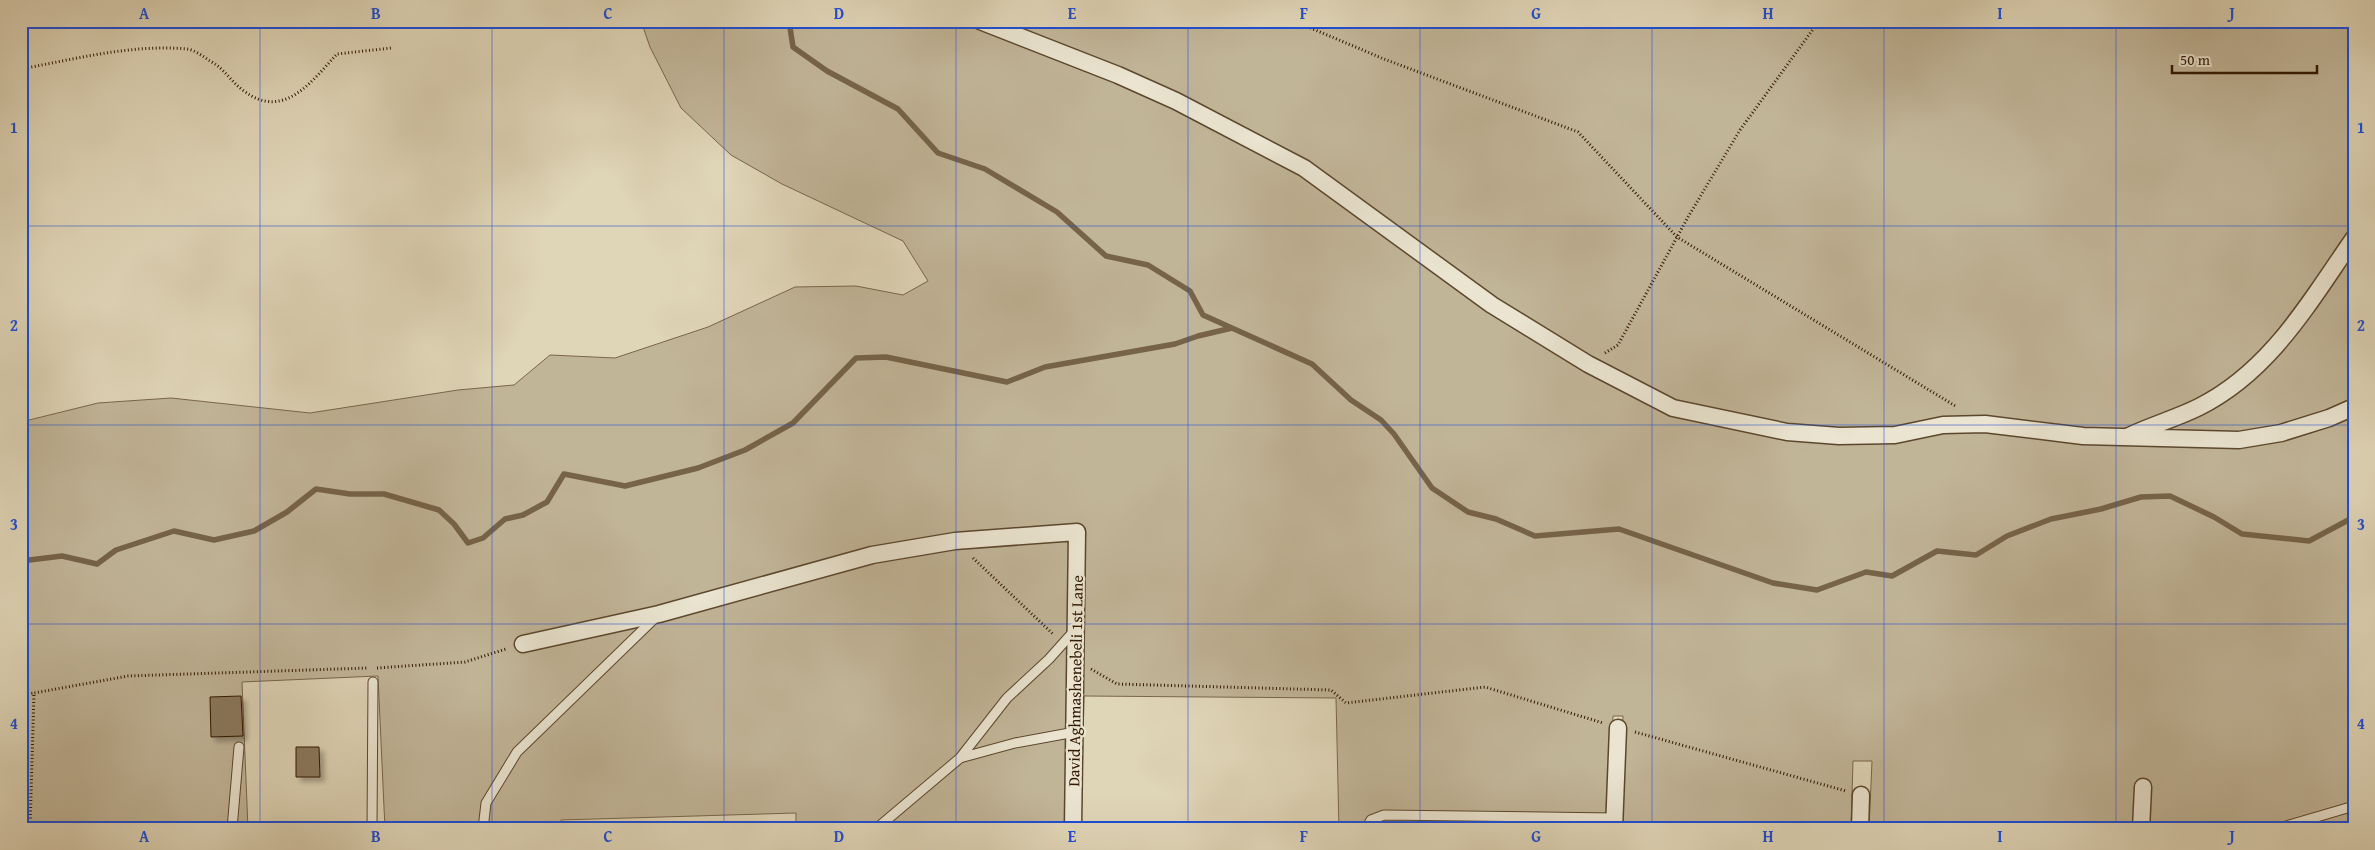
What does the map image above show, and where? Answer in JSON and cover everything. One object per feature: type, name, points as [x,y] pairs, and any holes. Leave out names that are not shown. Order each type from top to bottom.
[{"type":"street","points":[[980,21],[1118,75],[1176,101],[1304,168],[1492,305],[1588,364],[1673,408],[1787,432],[1839,436],[1895,435],[1943,425],[1986,424],[2084,436],[2239,440],[2281,434],[2329,418],[2354,407]]},
{"type":"street","points":[[2126,438],[2199,407],[2236,384],[2250,372],[2284,338],[2354,238]]},
{"type":"street","name":"David Aghmashenebeli 1st Lane","points":[[955,542],[1077,532],[1073,829]]},
{"type":"street","points":[[523,644],[659,614],[872,555],[955,542]]},
{"type":"street","points":[[1614,824],[1618,728]]},
{"type":"street","points":[[2141,829],[2143,787]]},
{"type":"street","points":[[1860,829],[1861,795]]},
{"type":"lane","points":[[483,829],[486,803],[517,752],[659,614]]},
{"type":"lane","points":[[876,829],[960,758],[1007,698],[1063,644],[1076,628]]},
{"type":"lane","points":[[372,829],[373,682]]},
{"type":"lane","points":[[960,758],[1015,742],[1075,732]]},
{"type":"lane","points":[[232,829],[239,747]]},
{"type":"lane","points":[[2276,829],[2354,806]]},
{"type":"lane","points":[[1366,829],[1371,820],[1384,816],[1614,824]]},
{"type":"path","points":[[1294,21],[1384,59],[1578,132],[1677,237],[1960,409]]},
{"type":"path","points":[[1588,364],[1618,345],[1677,237],[1740,130],[1819,21]]},
{"type":"path","points":[[21,69],[128,49],[189,49],[222,68],[244,91],[262,101],[286,101],[309,85],[337,54],[392,48]]},
{"type":"path","points":[[955,542],[1019,600],[1063,644]]},
{"type":"path","points":[[21,695],[128,676],[340,670],[465,662],[523,644]]},
{"type":"path","points":[[1075,656],[1098,674],[1118,684],[1331,690],[1346,703],[1485,687],[1618,728],[1861,795]]},
{"type":"path","points":[[30,829],[34,693]]},
{"type":"shaded area","points":[[641,21],[2354,21],[2354,829],[1869,829],[1872,761],[1853,761],[1851,829],[1618,829],[1623,716],[1613,716],[1607,829],[1339,829],[1336,698],[1084,696],[1081,829],[796,829],[796,813],[561,820],[561,829],[385,829],[378,676],[242,682],[248,829],[21,829],[21,422],[98,403],[171,398],[310,413],[458,390],[514,385],[550,355],[615,358],[708,327],[795,287],[856,286],[903,295],[928,281],[903,241],[782,184],[731,155],[681,108],[650,47]]},
{"type":"building","points":[[241,696],[243,736],[211,737],[210,697]]},
{"type":"building","points":[[296,747],[319,747],[320,777],[296,777]]},
{"type":"waterway","points":[[789,21],[793,47],[827,71],[898,109],[938,153],[985,169],[1057,212],[1106,256],[1148,265],[1190,291],[1203,315],[1312,364],[1351,400],[1381,420],[1394,434],[1432,488],[1468,512],[1496,519],[1535,536],[1619,529],[1773,583],[1817,590],[1866,572],[1892,576],[1937,551],[1976,555],[2007,536],[2051,519],[2101,509],[2141,497],[2170,496],[2214,517],[2242,534],[2309,541],[2354,517]]},
{"type":"waterway","points":[[21,561],[62,556],[97,564],[116,550],[174,531],[214,540],[254,531],[287,512],[316,489],[350,494],[384,494],[439,510],[454,524],[468,543],[483,538],[505,519],[523,515],[547,502],[564,474],[625,486],[698,468],[745,450],[793,423],[856,358],[886,357],[1007,382],[1045,367],[1175,344],[1232,328]]}]
